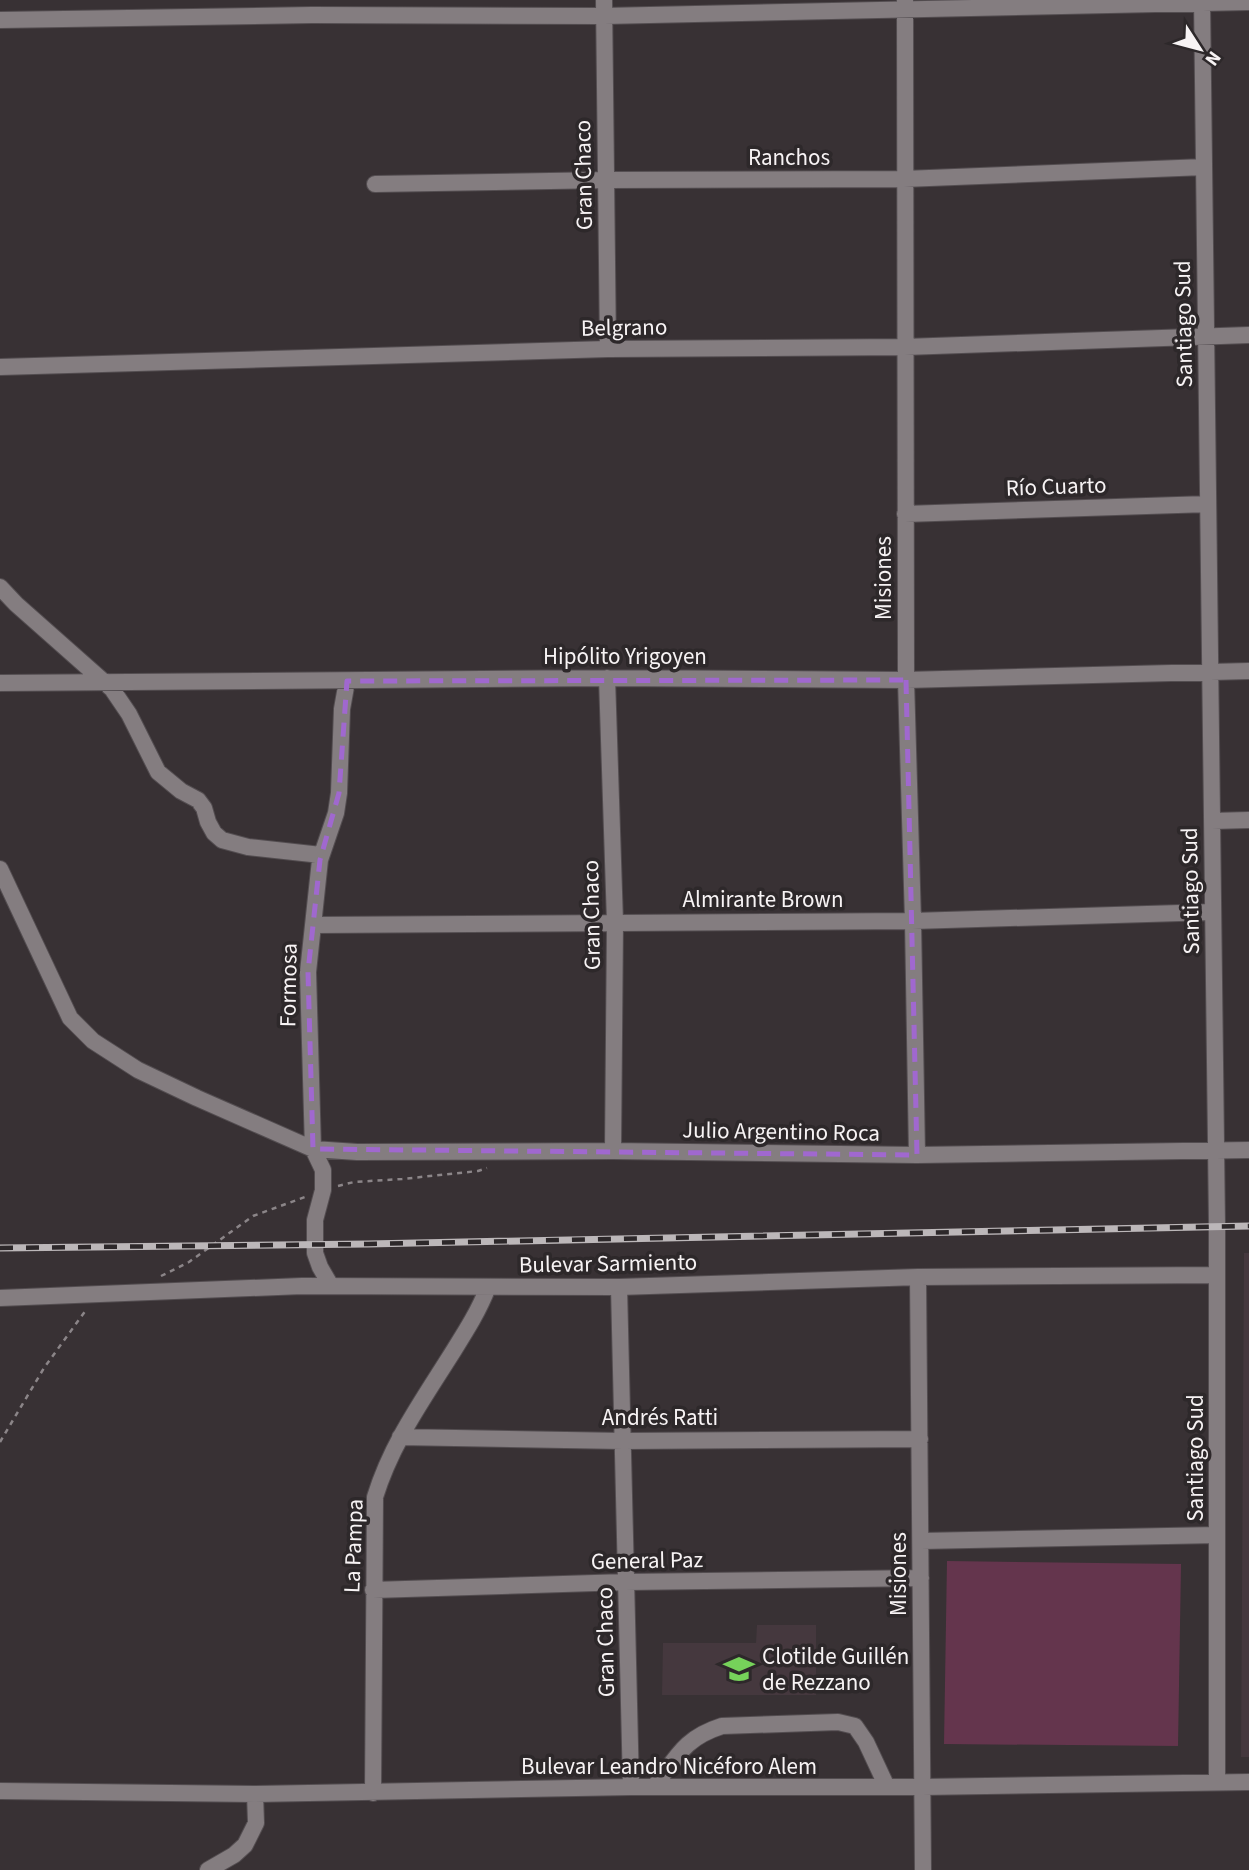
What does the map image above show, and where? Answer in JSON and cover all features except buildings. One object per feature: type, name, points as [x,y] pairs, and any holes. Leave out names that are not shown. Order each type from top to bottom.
[{"type":"street","name":"Santiago Sud","points":[[1202,1],[1217,1275],[1217,1782]]},
{"type":"street","points":[[0,20],[312,8],[1249,2]]},
{"type":"street","name":"Misiones","points":[[905,4],[906,680],[917,1155]]},
{"type":"street","name":"Gran Chaco","points":[[604,8],[608,349]]},
{"type":"street","name":"Ranchos","points":[[374,184],[904,179],[1204,167]]},
{"type":"street","name":"Belgrano","points":[[0,367],[608,349],[905,347],[1249,335]]},
{"type":"street","name":"Río Cuarto","points":[[905,514],[1208,504]]},
{"type":"street","points":[[0,587],[112,690],[129,714],[158,772],[181,791],[198,800],[214,833],[222,840],[248,847],[321,855]]},
{"type":"street","name":"Hipólito Yrigoyen","points":[[0,683],[607,678],[906,680],[1249,671]]},
{"type":"street","name":"Gran Chaco","points":[[607,678],[615,922],[613,1152]]},
{"type":"street","name":"Formosa","points":[[331,1286],[315,1253],[315,1220],[323,1190],[323,1170],[313,1149],[308,972],[321,855],[336,813],[339,793],[342,709],[347,681]]},
{"type":"street","points":[[1212,821],[1249,820]]},
{"type":"street","points":[[0,869],[70,1018],[93,1041],[150,1075],[313,1149]]},
{"type":"street","name":"Almirante Brown","points":[[313,925],[913,921],[1213,912]]},
{"type":"street","name":"Julio Argentino Roca","points":[[313,1149],[358,1152],[917,1155],[1249,1150]]},
{"type":"street","name":"Bulevar Sarmiento","points":[[0,1298],[331,1286],[619,1287],[918,1278],[1217,1275]]},
{"type":"street","name":"Misiones","points":[[918,1278],[923,1870]]},
{"type":"street","name":"La Pampa","points":[[373,1793],[375,1497],[383,1471],[400,1437],[479,1311],[488,1287]]},
{"type":"street","name":"Gran Chaco","points":[[619,1287],[631,1787]]},
{"type":"street","name":"Andrés Ratti","points":[[400,1437],[623,1441],[920,1439]]},
{"type":"street","points":[[921,1541],[1217,1535]]},
{"type":"street","name":"General Paz","points":[[373,1590],[626,1582],[921,1578]]},
{"type":"street","points":[[654,1787],[687,1744],[704,1732],[722,1726],[838,1722],[855,1726],[866,1741],[887,1787]]},
{"type":"street","name":"Bulevar Leandro Nicéforo Alem","points":[[0,1791],[255,1794],[631,1787],[922,1787],[1249,1782]]},
{"type":"street","points":[[208,1870],[234,1855],[245,1845],[256,1823],[255,1794]]},
{"type":"path","points":[[152,1280],[189,1262],[253,1216],[323,1190],[354,1182],[478,1171],[491,1166]]},
{"type":"path","points":[[0,1442],[44,1368],[88,1307]]},
{"type":"highlighted area","points":[[906,680],[917,1155],[313,1149],[308,972],[320,860],[339,793],[347,681]]},
{"type":"shaded area","points":[[1244,1253],[1249,1253],[1249,1757],[1241,1757]]},
{"type":"shaded area","points":[[947,1561],[1181,1564],[1178,1746],[944,1744]]},
{"type":"shaded area","name":"Clotilde Guillén de Rezzano","points":[[757,1625],[816,1625],[816,1695],[662,1695],[663,1643],[756,1643]]},
{"type":"railway","points":[[0,1248],[368,1244],[1249,1226]]},
{"type":"place","name":"Clotilde Guillén de Rezzano","points":[[739,1669]]}]
